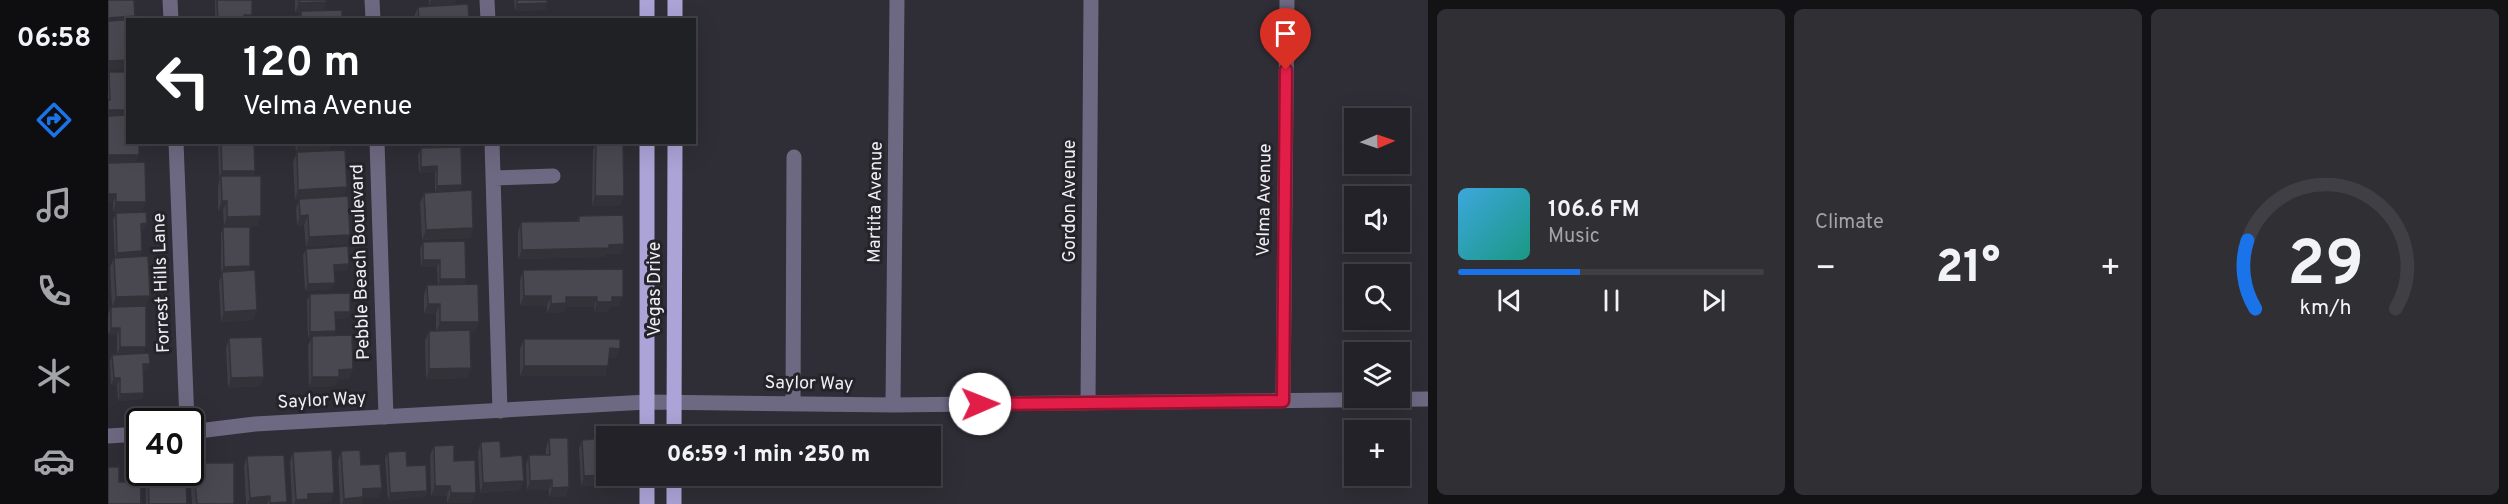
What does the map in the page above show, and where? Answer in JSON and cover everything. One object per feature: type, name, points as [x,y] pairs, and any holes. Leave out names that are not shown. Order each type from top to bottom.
[{"type":"main road","points":[[647,0],[647,18]]},
{"type":"main road","points":[[675,0],[675,18]]},
{"type":"main road","name":"Vegas Drive","points":[[647,144],[647,426]]},
{"type":"main road","name":"Vegas Drive","points":[[674,426],[675,144]]},
{"type":"main road","points":[[647,486],[647,504]]},
{"type":"main road","points":[[674,486],[674,504]]},
{"type":"street","points":[[170,0],[171,18]]},
{"type":"street","points":[[372,0],[373,18]]},
{"type":"street","points":[[487,0],[488,18]]},
{"type":"street","name":"Martita Avenue","points":[[893,405],[897,0]]},
{"type":"street","name":"Gordon Avenue","points":[[1088,403],[1091,0]]},
{"type":"street","name":"Velma Avenue","points":[[1283,401],[1287,0]]},
{"type":"street","name":"Forrest Hills Lane","points":[[176,144],[186,408]]},
{"type":"street","name":"Pebble Beach Boulevard","points":[[377,144],[386,417]]},
{"type":"street","points":[[492,144],[500,411]]},
{"type":"street","points":[[793,404],[794,157]]},
{"type":"street","points":[[493,178],[553,176]]},
{"type":"street","name":"Saylor Way","points":[[204,430],[255,424],[647,402],[893,405],[1428,399]]},
{"type":"street","points":[[108,436],[126,435]]},
{"type":"building","points":[[108,0],[134,0],[135,16],[108,18]]},
{"type":"building","points":[[217,0],[252,0],[252,15],[244,15],[244,18],[218,18]]},
{"type":"building","points":[[299,0],[326,0],[326,2],[299,3]]},
{"type":"building","points":[[517,0],[547,0],[547,3],[517,4]]},
{"type":"building","points":[[468,4],[469,18],[419,18],[418,7]]},
{"type":"building","points":[[342,10],[342,18],[290,18],[290,16],[301,16],[301,11]]},
{"type":"building","points":[[126,20],[126,60],[108,61],[108,21]]},
{"type":"building","points":[[109,72],[126,72],[126,110],[108,110],[108,100],[110,100]]},
{"type":"building","points":[[126,115],[126,144],[139,144],[139,155],[108,155],[108,116]]},
{"type":"building","points":[[221,144],[254,144],[255,171],[222,171]]},
{"type":"building","points":[[596,144],[623,144],[624,196],[595,196]]},
{"type":"building","points":[[461,147],[462,185],[437,186],[437,166],[421,167],[421,148]]},
{"type":"building","points":[[345,150],[347,187],[298,190],[297,152]]},
{"type":"building","points":[[145,162],[146,202],[116,202],[116,194],[108,194],[108,163]]},
{"type":"building","points":[[221,176],[261,176],[261,216],[227,217],[227,201],[222,201]]},
{"type":"building","points":[[472,190],[473,228],[426,230],[424,193]]},
{"type":"building","points":[[348,196],[350,235],[309,237],[308,215],[300,216],[299,199]]},
{"type":"building","points":[[146,212],[147,223],[141,224],[142,251],[117,253],[116,213]]},
{"type":"building","points":[[623,215],[624,244],[609,245],[609,248],[522,250],[521,222],[579,221],[579,216]]},
{"type":"building","points":[[223,227],[250,227],[250,266],[224,267]]},
{"type":"building","points":[[465,241],[466,279],[440,279],[440,260],[423,260],[423,242]]},
{"type":"building","points":[[348,246],[349,264],[334,265],[335,283],[308,284],[306,249]]},
{"type":"building","points":[[148,256],[150,296],[116,297],[114,258]]},
{"type":"building","points":[[623,269],[623,297],[612,297],[612,302],[597,302],[597,297],[566,297],[566,303],[551,304],[551,296],[524,296],[523,270]]},
{"type":"building","points":[[255,270],[257,310],[224,312],[222,272]]},
{"type":"building","points":[[478,284],[479,322],[440,322],[440,304],[428,304],[427,285]]},
{"type":"building","points":[[350,293],[350,312],[335,312],[336,331],[310,332],[310,294]]},
{"type":"building","points":[[146,306],[146,347],[120,347],[120,328],[111,328],[111,307]]},
{"type":"building","points":[[470,330],[471,368],[429,369],[429,331]]},
{"type":"building","points":[[352,335],[353,369],[339,370],[339,377],[312,377],[312,336]]},
{"type":"building","points":[[262,337],[264,377],[231,378],[229,338]]},
{"type":"building","points":[[524,339],[620,339],[620,349],[610,348],[608,366],[524,366]]},
{"type":"building","points":[[149,353],[150,364],[143,364],[144,393],[120,394],[120,378],[114,378],[112,355]]},
{"type":"building","points":[[549,438],[568,438],[569,487],[552,488],[552,480],[530,481],[529,455],[550,455]]},
{"type":"building","points":[[596,439],[596,475],[584,476],[582,440]]},
{"type":"building","points":[[500,441],[501,457],[522,455],[524,481],[483,483],[481,442]]},
{"type":"building","points":[[454,445],[454,461],[475,460],[476,493],[451,493],[450,486],[435,486],[434,446]]},
{"type":"building","points":[[332,450],[334,493],[308,494],[308,499],[296,500],[293,452]]},
{"type":"building","points":[[360,450],[361,465],[380,464],[382,488],[363,489],[363,497],[344,499],[341,451]]},
{"type":"building","points":[[406,451],[407,466],[426,465],[427,491],[390,493],[388,452]]},
{"type":"building","points":[[284,455],[287,502],[270,503],[270,496],[250,498],[247,456]]},
{"type":"building","points":[[204,463],[234,463],[234,504],[197,504],[195,486],[204,486]]},
{"type":"building","points":[[108,467],[119,467],[119,482],[126,482],[126,486],[141,486],[141,504],[108,504]]},
{"type":"building","points":[[148,486],[186,486],[187,504],[149,504]]},
{"type":"route","points":[[980,404],[1283,401],[1286,70]]}]
